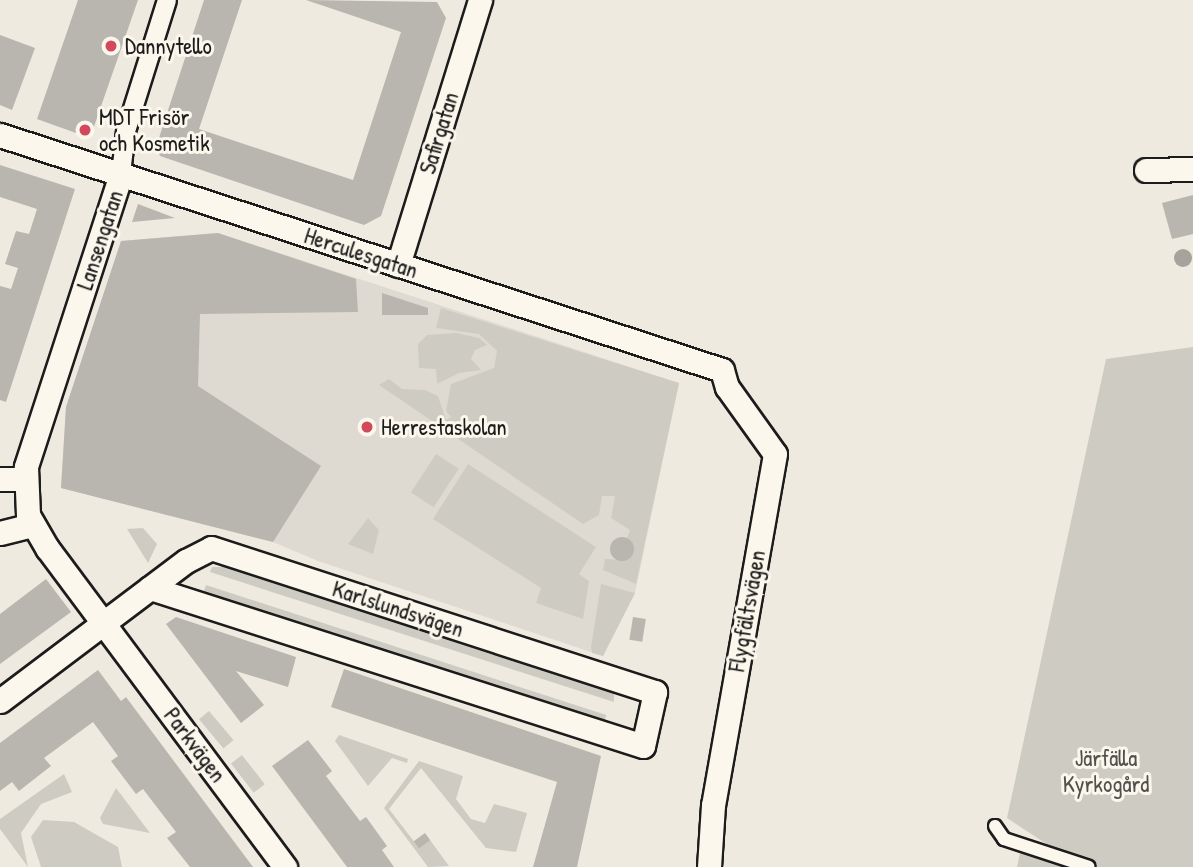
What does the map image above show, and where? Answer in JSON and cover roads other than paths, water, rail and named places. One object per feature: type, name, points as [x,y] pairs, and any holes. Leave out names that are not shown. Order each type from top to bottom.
[{"type":"street","name":"Lansengatan","points":[[25,479],[121,174],[126,131],[167,0]]},
{"type":"street","name":"Safirgatan","points":[[398,265],[480,0]]},
{"type":"street","name":"Herculesgatan","points":[[0,135],[722,370]]},
{"type":"street","points":[[1146,170],[1193,169]]},
{"type":"street","name":"Flygfältsvägen","points":[[709,867],[713,805],[775,454],[727,387],[722,370]]},
{"type":"street","points":[[0,479],[25,479],[33,525],[104,624]]},
{"type":"street","points":[[0,533],[33,525]]},
{"type":"street","name":"Karlslundsvägen","points":[[0,701],[150,588],[211,548],[655,692],[643,746],[150,588]]},
{"type":"street","name":"Parkvägen","points":[[104,624],[285,867]]},
{"type":"lane","points":[[995,826],[1004,839],[1089,867]]},
{"type":"place","name":"Dannytello","points":[[111,46]]},
{"type":"place","name":"MDT Frisör och Kosmetik","points":[[85,130]]},
{"type":"place","name":"Herrestaskolan","points":[[367,427]]},
{"type":"park label","name":"Järfälla Kyrkogård","points":[[1106,771]]}]
